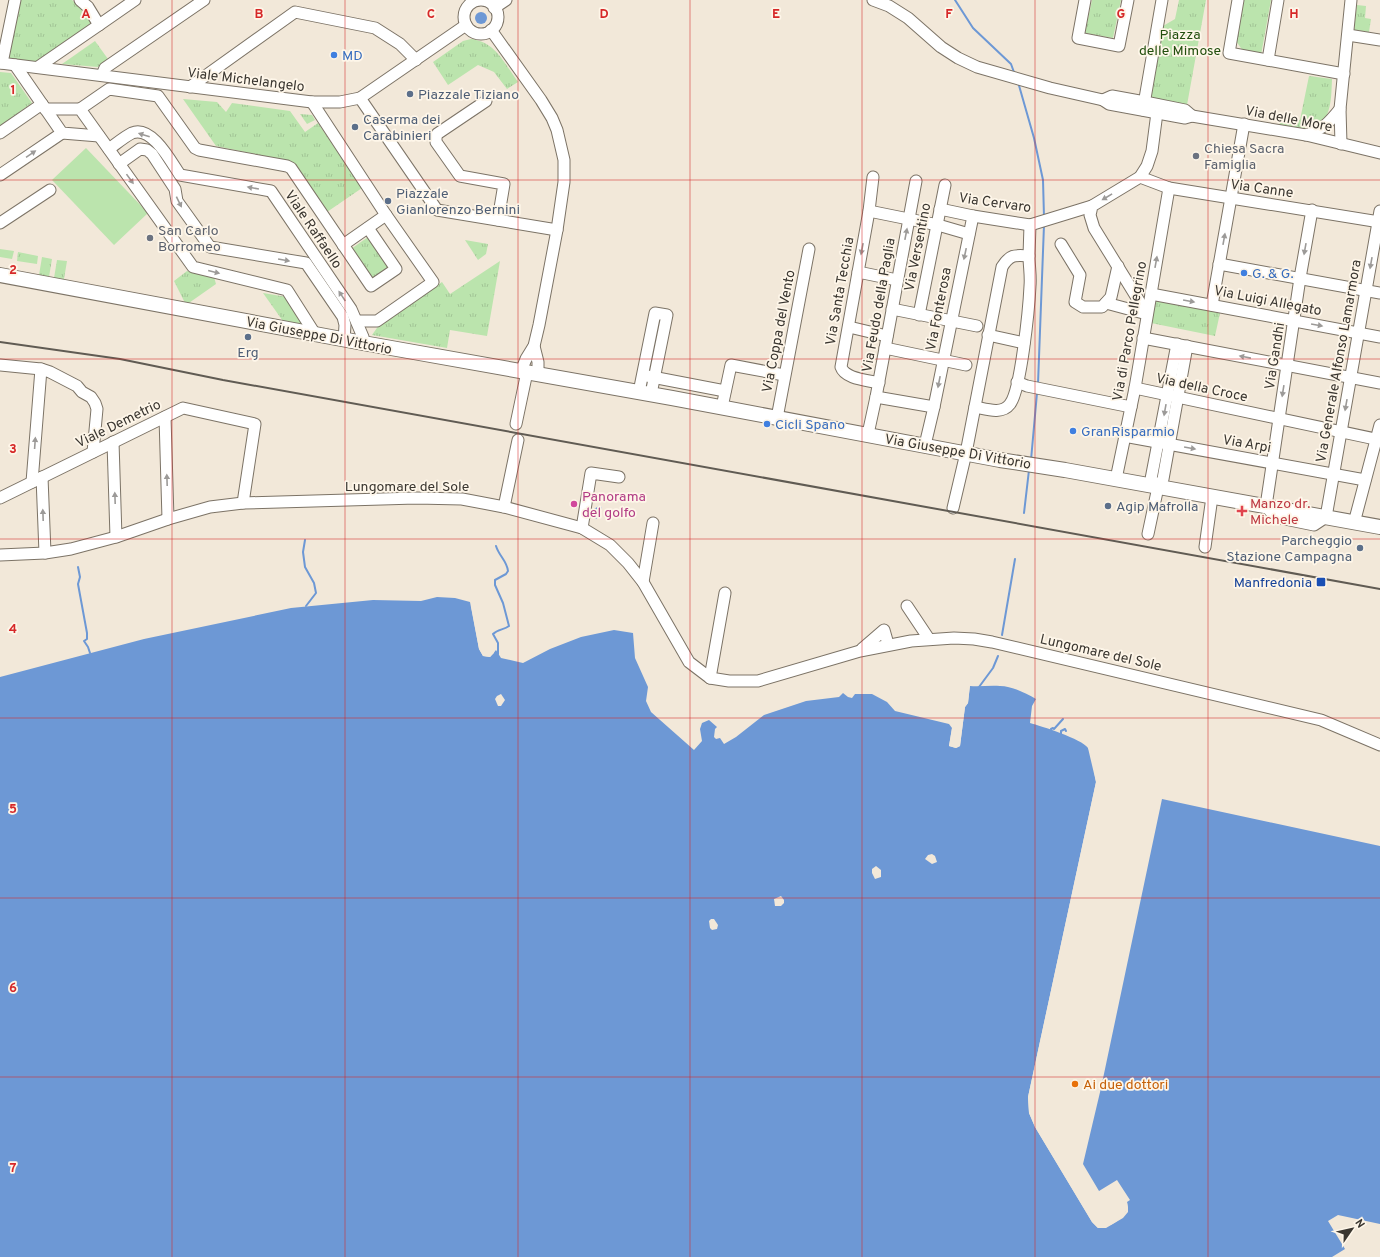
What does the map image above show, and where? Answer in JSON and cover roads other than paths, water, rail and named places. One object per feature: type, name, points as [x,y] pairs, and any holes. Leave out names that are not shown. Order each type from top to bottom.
[{"type":"main road","name":"Via Giuseppe Di Vittorio","points":[[0,275],[344,340],[363,340],[1000,460],[1065,470],[1380,527]]},
{"type":"street","points":[[1,63],[15,0]]},
{"type":"street","points":[[80,0],[88,7],[99,25]]},
{"type":"street","points":[[38,67],[135,0]]},
{"type":"street","points":[[102,76],[105,68],[204,0]]},
{"type":"street","points":[[494,8],[506,0]]},
{"type":"street","name":"Via delle More","points":[[873,0],[889,6],[908,18],[941,47],[958,58],[977,67],[1050,88],[1103,100],[1109,104],[1144,106],[1157,109],[1185,110],[1192,116],[1306,135],[1380,152]]},
{"type":"street","points":[[1085,0],[1078,38],[1119,46],[1128,0]]},
{"type":"street","points":[[1144,106],[1162,0]]},
{"type":"street","points":[[1238,0],[1229,53],[1344,74]]},
{"type":"street","points":[[1268,60],[1278,0]]},
{"type":"street","points":[[1341,144],[1340,109],[1351,0]]},
{"type":"street","points":[[470,2],[488,2],[494,8],[497,13],[495,26],[487,32],[478,34],[469,29],[464,22],[464,13],[470,2]]},
{"type":"street","points":[[190,87],[295,12],[375,28],[400,44],[416,60]]},
{"type":"street","name":"Viale Michelangelo","points":[[1,63],[312,102],[340,102],[360,98],[466,25]]},
{"type":"street","points":[[491,30],[541,100],[552,118],[557,130],[564,160],[564,182],[557,230],[534,346],[526,359],[529,372],[516,424]]},
{"type":"street","points":[[1348,35],[1380,40]]},
{"type":"street","points":[[15,65],[62,133]]},
{"type":"street","points":[[0,133],[43,107],[80,109],[109,89],[158,96],[195,148],[291,168],[371,286],[396,269],[368,228]]},
{"type":"street","points":[[360,98],[437,210],[557,230]]},
{"type":"street","points":[[486,101],[437,134],[436,142],[460,176],[504,184],[498,220]]},
{"type":"street","points":[[312,102],[386,215],[433,282],[377,321],[363,340]]},
{"type":"street","points":[[80,109],[193,267],[287,290],[316,334]]},
{"type":"street","points":[[1140,177],[1147,166],[1152,151],[1157,109]]},
{"type":"street","points":[[1306,135],[1320,130],[1328,124],[1340,109]]},
{"type":"street","points":[[1212,305],[1244,124]]},
{"type":"street","points":[[0,176],[62,133],[99,136]]},
{"type":"street","name":"Viale Raffaello","points":[[109,149],[132,133],[148,135],[156,141],[175,179],[177,201],[210,247],[306,263],[342,318],[345,325],[344,340]]},
{"type":"street","name":"Viale Raffaello","points":[[119,164],[140,150],[147,150],[175,179],[270,191],[351,309],[357,320],[363,340]]},
{"type":"street","name":"Via Santa Tecchia","points":[[873,177],[869,211],[841,367],[842,372],[848,375],[879,383]]},
{"type":"street","name":"Via Canne","points":[[1140,177],[1169,188],[1379,222]]},
{"type":"street","name":"Via Cervaro","points":[[940,209],[1030,225],[1092,206],[1140,177]]},
{"type":"street","name":"Via Feudo della Paglia","points":[[868,434],[879,383],[916,181]]},
{"type":"street","name":"Via Versentino","points":[[919,315],[945,185]]},
{"type":"street","name":"Via di Parco Pellegrino","points":[[1116,479],[1131,407],[1169,188]]},
{"type":"street","points":[[0,223],[50,190]]},
{"type":"street","points":[[1092,206],[1090,215],[1094,228],[1147,314]]},
{"type":"street","name":"Via Gandhi","points":[[1266,506],[1300,278],[1312,210]]},
{"type":"street","name":"Via Generale Alfonso Lamarmora","points":[[1326,517],[1380,210]]},
{"type":"street","points":[[869,211],[938,225],[969,234]]},
{"type":"street","points":[[343,245],[386,215]]},
{"type":"street","name":"Via Fonterosa","points":[[925,445],[973,216]]},
{"type":"street","points":[[975,407],[994,411],[1004,409],[1010,404],[1022,384],[1024,343],[1030,285],[1030,225]]},
{"type":"street","points":[[1061,244],[1080,275],[1075,302],[1083,307],[1102,307],[1106,303],[1111,297],[1118,266]]},
{"type":"street","name":"Via Coppa del Vento","points":[[777,418],[809,249]]},
{"type":"street","points":[[954,508],[975,407],[973,367],[988,335],[1002,267],[1013,255],[1029,256]]},
{"type":"street","points":[[1219,264],[1380,293]]},
{"type":"street","points":[[858,272],[897,280]]},
{"type":"street","name":"Via Luigi Allegato","points":[[1151,294],[1380,337]]},
{"type":"street","points":[[1106,303],[1147,314]]},
{"type":"street","points":[[892,309],[977,326]]},
{"type":"street","points":[[655,313],[667,316],[654,377],[645,393],[642,375],[655,313]]},
{"type":"street","points":[[357,320],[377,321]]},
{"type":"street","points":[[848,327],[887,336]]},
{"type":"street","points":[[988,335],[1024,343]]},
{"type":"street","points":[[1143,338],[1380,383]]},
{"type":"street","points":[[1148,534],[1158,487],[1163,479],[1167,394],[1182,345]]},
{"type":"street","points":[[1164,444],[1179,397],[1182,345]]},
{"type":"street","points":[[529,372],[538,362],[534,346]]},
{"type":"street","points":[[885,348],[973,367]]},
{"type":"street","points":[[0,365],[41,369],[50,372],[77,386],[82,392],[90,397],[95,402],[97,409],[93,452]]},
{"type":"street","points":[[722,407],[731,365],[784,375]]},
{"type":"street","points":[[32,482],[41,369]]},
{"type":"street","points":[[642,375],[726,391]]},
{"type":"street","points":[[1022,384],[1131,407]]},
{"type":"street","name":"Via della Croce","points":[[1134,388],[1378,440]]},
{"type":"street","points":[[876,397],[934,407]]},
{"type":"street","name":"Viale Demetrio","points":[[0,498],[183,408],[255,424],[243,504]]},
{"type":"street","points":[[165,417],[168,519]]},
{"type":"street","points":[[1354,523],[1365,480],[1378,440],[1380,425]]},
{"type":"street","name":"Via Arpi","points":[[1124,436],[1365,480]]},
{"type":"street","points":[[504,507],[518,440]]},
{"type":"street","points":[[113,442],[116,537]]},
{"type":"street","points":[[582,528],[591,473],[619,478]]},
{"type":"street","points":[[42,477],[45,553]]},
{"type":"street","points":[[1205,548],[1212,496]]},
{"type":"street","name":"Lungomare del Sole","points":[[0,555],[45,553],[71,549],[116,537],[168,519],[210,507],[243,504],[416,498],[462,499],[504,507],[582,528],[610,545],[628,563],[643,582],[689,662],[710,678],[729,681],[758,681],[860,651],[884,630],[888,644],[929,639],[974,639],[992,642],[1304,716],[1330,723],[1380,745]]},
{"type":"street","points":[[643,582],[653,523]]},
{"type":"street","points":[[710,678],[725,593]]},
{"type":"street","points":[[907,606],[929,639]]},
{"type":"water","points":[[483,12],[486,13],[486,23],[479,24],[476,23],[475,16],[476,13]]},
{"type":"water","points":[[599,506],[602,507],[599,516],[596,519],[594,509]]},
{"type":"water","points":[[437,597],[455,598],[470,602],[479,649],[483,656],[490,657],[496,650],[501,658],[523,663],[550,649],[581,637],[614,630],[633,633],[635,658],[648,687],[646,701],[651,712],[694,750],[702,741],[700,729],[702,723],[709,720],[717,727],[715,729],[714,737],[716,739],[720,738],[724,744],[736,737],[764,715],[806,701],[839,697],[843,693],[852,698],[855,694],[872,694],[887,702],[895,711],[949,724],[952,728],[949,746],[956,748],[960,746],[965,707],[968,703],[970,686],[1005,686],[1023,692],[1036,699],[1032,706],[1030,723],[1070,737],[1084,744],[1090,751],[1096,782],[1028,1097],[1029,1113],[1035,1127],[1092,1222],[1098,1228],[1108,1226],[1120,1219],[1128,1208],[1127,1202],[1130,1200],[1117,1180],[1099,1191],[1083,1164],[1101,1088],[1162,799],[1380,846],[1380,1224],[1338,1215],[1328,1221],[1345,1249],[1332,1257],[0,1257],[0,677],[144,639],[291,608],[373,600],[421,601]]},
{"type":"waterway","points":[[955,0],[973,28],[1011,64],[1015,75]]},
{"type":"waterway","points":[[1018,82],[1034,138],[1043,180],[1044,217]]},
{"type":"waterway","points":[[1038,384],[1044,225]]},
{"type":"waterway","points":[[1031,460],[1037,393]]},
{"type":"waterway","points":[[1024,513],[1029,470]]},
{"type":"waterway","points":[[305,540],[303,552],[305,567],[314,583],[316,593],[306,606]]},
{"type":"waterway","points":[[496,546],[506,564],[508,571],[506,574],[495,580],[495,585],[503,603],[509,626],[493,634],[498,643],[498,654]]},
{"type":"waterway","points":[[1002,635],[1015,559]]},
{"type":"waterway","points":[[78,567],[80,577],[78,584],[87,633],[87,639],[84,641],[90,653]]},
{"type":"waterway","points":[[979,687],[993,668],[998,656]]},
{"type":"waterway","points":[[1051,729],[1054,729],[1063,719]]},
{"type":"waterway","points":[[1061,734],[1061,731],[1065,729],[1066,731]]},
{"type":"railway","points":[[0,342],[120,359],[223,380],[1380,589]]},
{"type":"place","name":"MD","points":[[334,55]]},
{"type":"place","name":"Piazzale Tiziano","points":[[410,94]]},
{"type":"place","name":"Caserma dei Carabinieri","points":[[355,127]]},
{"type":"place","name":"Chiesa Sacra Famiglia","points":[[1196,156]]},
{"type":"place","name":"Piazzale Gianlorenzo Bernini","points":[[388,201]]},
{"type":"place","name":"San Carlo Borromeo","points":[[150,238]]},
{"type":"place","name":"G. & G.","points":[[1244,273]]},
{"type":"place","name":"Erg","points":[[248,337]]},
{"type":"place","name":"Cicli Spano","points":[[767,424]]},
{"type":"place","name":"GranRisparmio","points":[[1073,431]]},
{"type":"place","name":"Panorama del golfo","points":[[574,504]]},
{"type":"place","name":"Agip Mafrolla","points":[[1108,506]]},
{"type":"place","name":"Manzo dr. Michele","points":[[1242,511]]},
{"type":"place","name":"Parcheggio Stazione Campagna","points":[[1360,548]]},
{"type":"place","name":"Manfredonia","points":[[1321,582]]},
{"type":"place","name":"Ai due dottori","points":[[1075,1084]]},
{"type":"park label","name":"Piazza delle Mimose","points":[[1180,42]]}]
